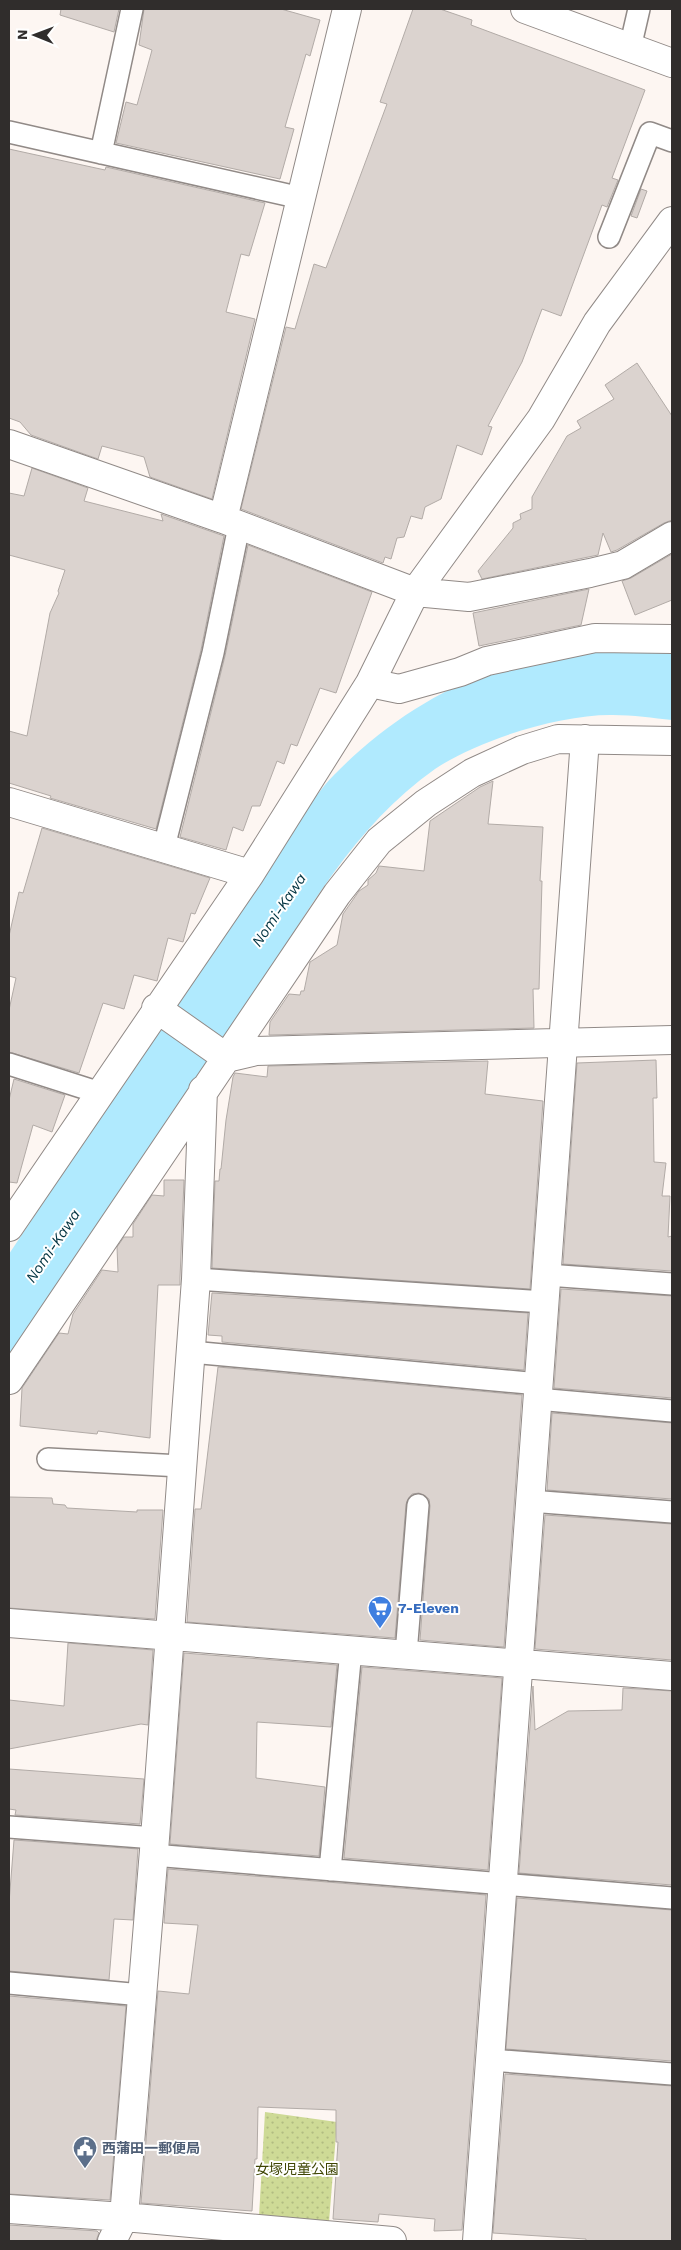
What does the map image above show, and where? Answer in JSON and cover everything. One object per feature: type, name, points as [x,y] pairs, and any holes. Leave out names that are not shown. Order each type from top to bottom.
[{"type":"street","points":[[231,522],[301,198],[347,9]]},
{"type":"street","points":[[524,9],[672,63]]},
{"type":"street","points":[[9,1227],[100,1092],[161,1011],[250,874],[370,683],[415,592],[541,419],[597,323],[672,220]]},
{"type":"street","points":[[9,444],[231,522],[415,592],[469,597],[590,573],[622,566],[672,536]]},
{"type":"street","points":[[370,683],[400,689],[460,672],[487,661],[595,638],[672,639]]},
{"type":"street","points":[[9,1380],[225,1056],[337,894],[379,841],[426,803],[472,773],[522,750],[558,739],[672,741]]},
{"type":"street","points":[[477,2241],[585,739]]},
{"type":"street","points":[[9,802],[250,874]]},
{"type":"street","points":[[161,1011],[225,1056],[256,1051],[672,1040]]},
{"type":"street","points":[[112,2241],[124,2217],[154,1846],[168,1636],[196,1279],[203,1090]]},
{"type":"street","points":[[9,1623],[672,1676]]},
{"type":"street","points":[[9,2209],[124,2217],[392,2241]]},
{"type":"lane","points":[[101,152],[132,9]]},
{"type":"lane","points":[[630,48],[639,9]]},
{"type":"lane","points":[[9,132],[301,198]]},
{"type":"lane","points":[[609,237],[650,133],[672,141]]},
{"type":"lane","points":[[164,847],[213,653],[231,522]]},
{"type":"lane","points":[[9,1064],[100,1092]]},
{"type":"lane","points":[[546,1274],[672,1284]]},
{"type":"lane","points":[[196,1279],[544,1302]]},
{"type":"lane","points":[[190,1352],[538,1391],[672,1411]]},
{"type":"lane","points":[[48,1459],[182,1466]]},
{"type":"lane","points":[[530,1501],[672,1512]]},
{"type":"lane","points":[[406,1654],[418,1505]]},
{"type":"lane","points":[[330,1870],[351,1650]]},
{"type":"lane","points":[[9,1828],[330,1870],[672,1898]]},
{"type":"lane","points":[[9,1983],[142,1995]]},
{"type":"lane","points":[[490,2060],[672,2074]]},
{"type":"green space","name":"女塚児童公園","points":[[265,2112],[337,2122],[329,2222],[259,2216]]},
{"type":"water","name":"Nomi-Kawa","points":[[602,648],[672,652],[672,720],[613,715],[569,719],[545,724],[497,739],[453,758],[435,769],[402,796],[372,826],[345,858],[320,893],[201,1079],[9,1367],[9,1254],[302,814],[325,784],[351,758],[388,728],[450,689],[507,667]]},
{"type":"building","points":[[61,9],[119,9],[114,32],[60,15]]},
{"type":"building","points":[[144,9],[281,9],[320,20],[310,56],[306,54],[285,127],[294,129],[280,179],[116,143],[126,102],[137,105],[152,50],[139,45]]},
{"type":"building","points":[[413,9],[440,9],[472,20],[471,25],[645,90],[612,178],[618,180],[607,207],[602,205],[561,316],[542,309],[522,362],[488,426],[492,427],[482,455],[457,445],[441,499],[425,507],[422,519],[411,516],[404,537],[397,538],[391,559],[385,557],[383,563],[241,509],[286,327],[295,329],[314,264],[326,268],[387,104],[380,102]]},
{"type":"building","points":[[9,149],[105,170],[106,167],[265,203],[249,256],[241,254],[226,312],[255,319],[212,499],[150,477],[144,457],[102,446],[98,459],[31,435],[20,422],[9,418]]},
{"type":"building","points":[[641,189],[647,191],[637,218],[631,216]]},
{"type":"building","points":[[637,363],[672,416],[672,520],[611,552],[603,533],[598,555],[482,579],[478,571],[513,528],[513,523],[521,519],[520,514],[532,509],[532,497],[567,436],[581,428],[577,421],[614,399],[605,385]]},
{"type":"building","points":[[32,468],[88,488],[84,501],[163,521],[161,514],[224,536],[201,650],[156,829],[50,798],[51,796],[9,783],[9,731],[27,736],[50,613],[59,593],[65,570],[9,555],[9,493],[24,496]]},
{"type":"building","points":[[248,545],[372,592],[336,693],[320,688],[297,746],[291,744],[284,764],[277,761],[260,806],[252,806],[243,831],[233,827],[226,850],[180,837],[225,656]]},
{"type":"building","points":[[672,554],[672,600],[635,615],[622,581],[631,578]]},
{"type":"building","points":[[589,589],[581,625],[479,646],[473,613]]},
{"type":"building","points":[[493,781],[488,824],[543,827],[540,881],[542,881],[539,989],[533,989],[534,1028],[269,1035],[270,1022],[289,994],[300,995],[301,991],[304,991],[310,962],[337,945],[343,914],[359,891],[368,885],[368,880],[376,873],[379,866],[424,871],[430,821],[480,787]]},
{"type":"building","points":[[42,828],[210,878],[195,914],[191,913],[183,942],[168,938],[157,981],[134,975],[124,1009],[103,1003],[79,1073],[9,1052],[9,1010],[16,978],[9,976],[9,936],[19,892],[23,893]]},
{"type":"building","points":[[656,1060],[657,1098],[653,1098],[654,1162],[666,1163],[662,1196],[670,1196],[668,1237],[672,1236],[672,1271],[563,1264],[577,1063]]},
{"type":"building","points":[[488,1061],[485,1094],[543,1101],[530,1289],[212,1268],[215,1181],[219,1181],[226,1120],[235,1073],[267,1077],[268,1066]]},
{"type":"building","points":[[14,1079],[65,1095],[52,1132],[33,1125],[17,1183],[9,1182],[9,1100]]},
{"type":"building","points":[[164,1180],[184,1180],[180,1285],[158,1285],[150,1438],[98,1431],[97,1434],[20,1426],[22,1388],[59,1333],[68,1334],[73,1314],[102,1270],[118,1272],[117,1247],[124,1237],[133,1237],[133,1224],[152,1195],[164,1196]]},
{"type":"building","points":[[561,1289],[672,1296],[672,1398],[554,1388]]},
{"type":"building","points":[[212,1293],[528,1313],[524,1370],[222,1342],[222,1336],[208,1335]]},
{"type":"building","points":[[218,1367],[522,1395],[504,1647],[420,1640],[430,1506],[429,1499],[419,1493],[412,1494],[406,1504],[395,1638],[187,1622],[195,1509],[201,1509]]},
{"type":"building","points":[[552,1413],[672,1423],[672,1499],[547,1490]]},
{"type":"building","points":[[9,1497],[52,1498],[53,1504],[65,1505],[67,1508],[137,1512],[137,1510],[163,1510],[155,1619],[9,1608]]},
{"type":"building","points":[[545,1515],[672,1524],[672,1660],[535,1649]]},
{"type":"building","points":[[68,1643],[153,1650],[148,1725],[141,1724],[9,1749],[9,1700],[64,1706]]},
{"type":"building","points":[[184,1653],[337,1665],[331,1727],[257,1722],[256,1778],[325,1787],[319,1856],[170,1844]]},
{"type":"building","points":[[362,1667],[502,1678],[488,1870],[344,1858]]},
{"type":"building","points":[[533,1686],[535,1730],[568,1711],[622,1710],[623,1688],[672,1691],[672,1885],[519,1873]]},
{"type":"building","points":[[9,1769],[144,1779],[140,1824],[15,1815],[16,1810],[9,1809]]},
{"type":"building","points":[[14,1840],[138,1849],[133,1920],[114,1919],[109,1980],[9,1971],[9,1903]]},
{"type":"building","points":[[168,1869],[486,1895],[462,2230],[434,2231],[435,2219],[379,2214],[378,2222],[333,2219],[338,2142],[336,2142],[336,2110],[258,2107],[257,2159],[255,2159],[252,2211],[141,2203],[158,1991],[189,1994],[198,1925],[164,1923]]},
{"type":"building","points":[[517,1898],[672,1910],[672,2061],[506,2049]]},
{"type":"building","points":[[9,1996],[126,2006],[110,2200],[9,2194]]},
{"type":"building","points":[[505,2074],[672,2086],[672,2241],[586,2241],[586,2239],[493,2233]]},
{"type":"building","points":[[9,2225],[97,2231],[99,2233],[96,2241],[9,2241]]},
{"type":"place","name":"7-Eleven","points":[[380,1629]]},
{"type":"place","name":"西蒲田一郵便局","points":[[85,2169]]}]
